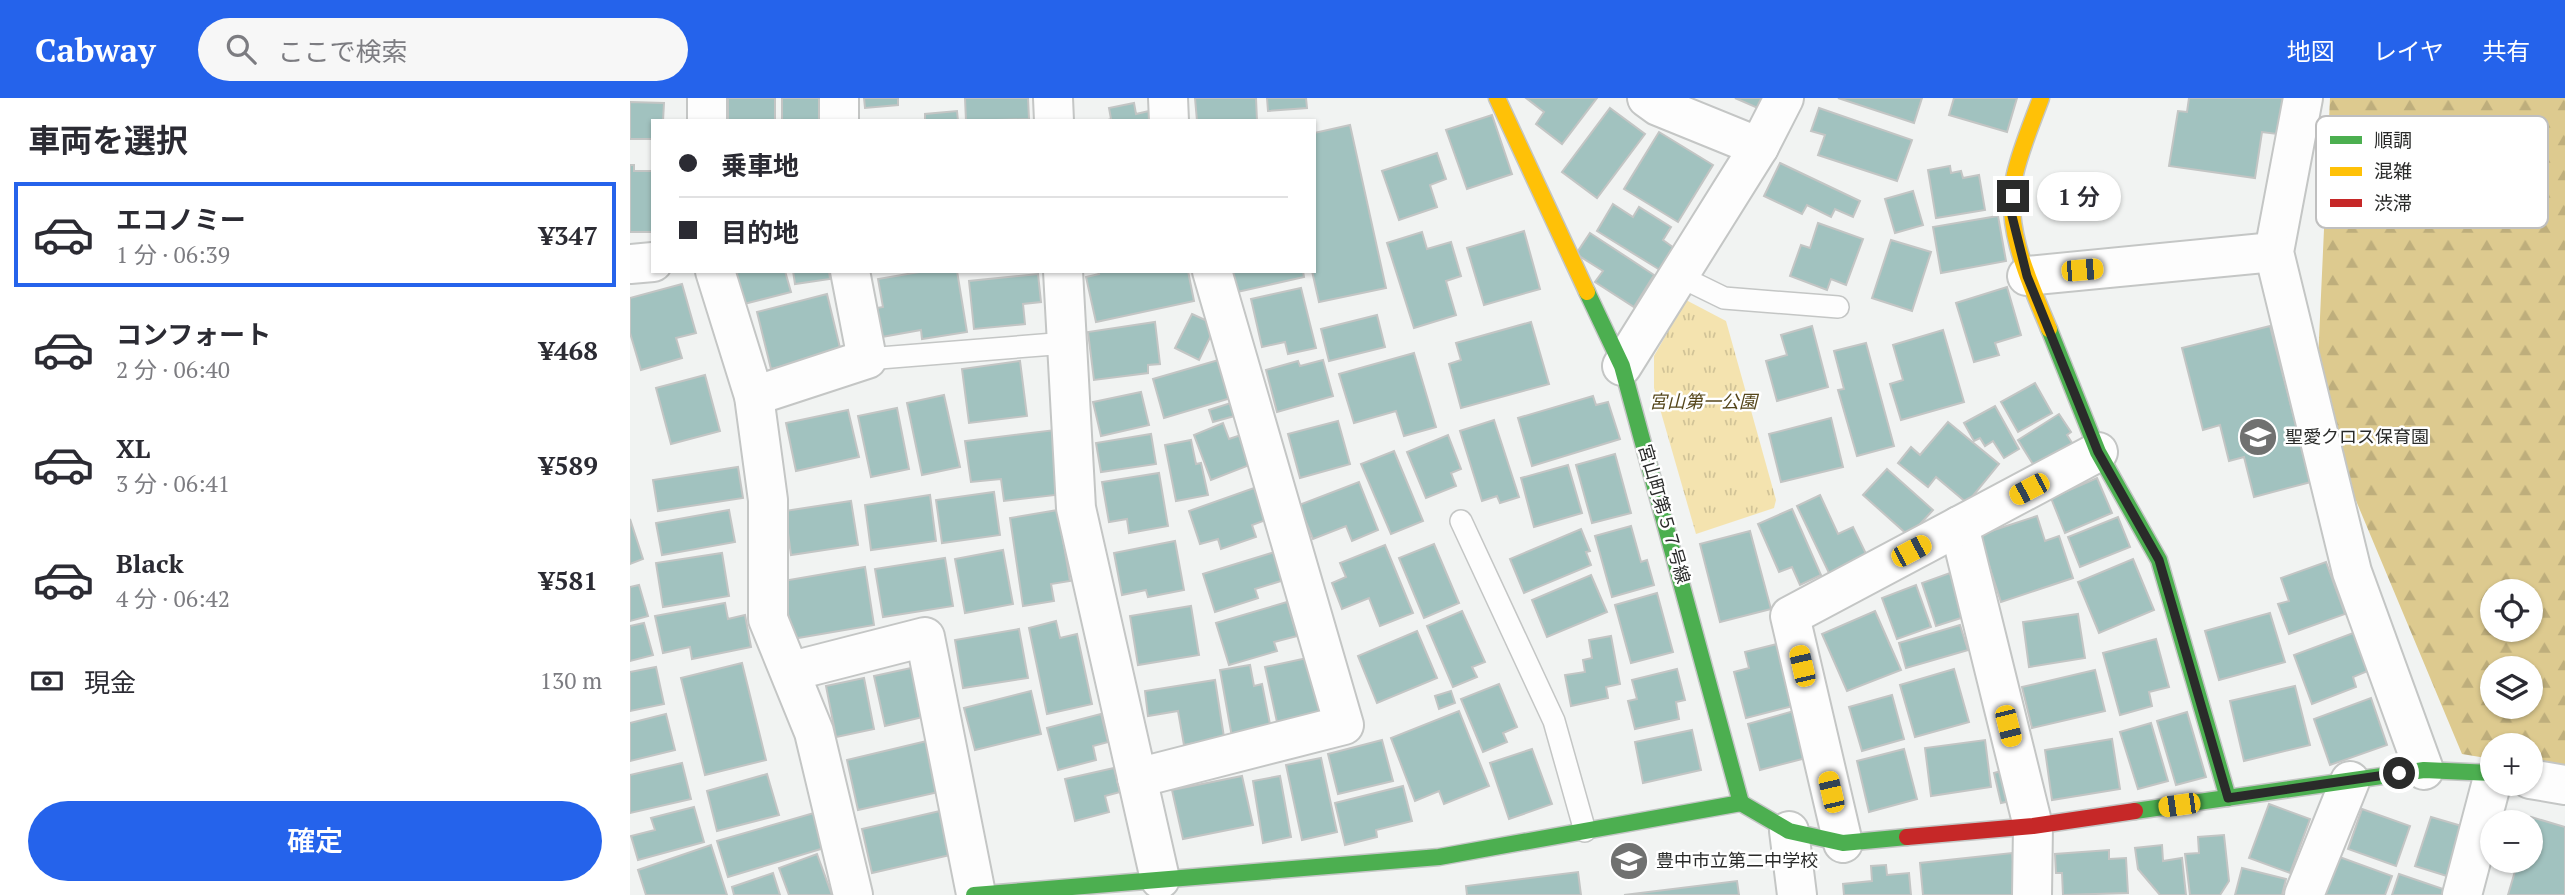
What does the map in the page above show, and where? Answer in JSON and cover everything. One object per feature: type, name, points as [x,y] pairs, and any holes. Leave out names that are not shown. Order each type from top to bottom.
[{"type":"street","points":[[707,98],[707,119]]},
{"type":"street","points":[[839,98],[839,119]]},
{"type":"street","points":[[1053,98],[1054,119]]},
{"type":"street","points":[[1168,98],[1169,119]]},
{"type":"street","name":"宮山町第５７号線","points":[[1497,98],[1622,366],[1673,544],[1741,803]]},
{"type":"street","points":[[1647,98],[1658,106],[1759,147]]},
{"type":"street","points":[[1622,366],[1759,147],[1784,98]]},
{"type":"street","points":[[2041,98],[2014,176],[2012,216],[2027,276],[2098,452],[2159,560],[2228,798]]},
{"type":"street","points":[[2303,98],[2274,252],[2352,572],[2424,770]]},
{"type":"street","points":[[2027,276],[2274,252]]},
{"type":"street","points":[[630,264],[651,262]]},
{"type":"street","points":[[716,273],[754,396],[768,500],[768,618],[792,671],[814,732],[853,895]]},
{"type":"street","points":[[754,396],[867,359],[850,273]]},
{"type":"street","points":[[1063,273],[1076,508],[1160,878]]},
{"type":"street","points":[[1137,778],[1344,725],[1213,273]]},
{"type":"street","points":[[1843,842],[1790,616],[2098,452]]},
{"type":"street","points":[[1959,526],[2033,826],[2032,895]]},
{"type":"street","points":[[792,671],[925,637],[975,895],[1439,857],[1741,803],[1789,831],[1843,842],[2033,826],[2424,770],[2480,772]]},
{"type":"street","points":[[2304,895],[2350,780]]},
{"type":"street","points":[[2543,781],[2565,785]]},
{"type":"street","points":[[2462,895],[2488,796]]},
{"type":"street","points":[[1789,831],[1797,895]]},
{"type":"lane","points":[[1679,276],[1724,298],[1838,307]]},
{"type":"lane","points":[[867,359],[1067,343]]},
{"type":"lane","points":[[1461,521],[1554,721],[1585,831]]},
{"type":"green space","points":[[2330,98],[2565,98],[2565,770],[2543,767],[2543,733],[2480,733],[2480,757],[2462,754],[2316,405],[2324,228],[2548,228],[2548,116],[2329,116]]},
{"type":"green space","name":"宮山第一公園","points":[[1686,300],[1726,321],[1776,500],[1774,508],[1696,534],[1654,388],[1654,356]]},
{"type":"building","points":[[728,98],[775,98],[775,119],[728,119]]},
{"type":"building","points":[[782,98],[823,98],[823,119],[782,119]]},
{"type":"building","points":[[864,98],[898,98],[898,105],[865,108]]},
{"type":"building","points":[[965,98],[1028,98],[1029,119],[966,119]]},
{"type":"building","points":[[1195,98],[1256,98],[1257,119],[1197,119]]},
{"type":"building","points":[[1267,98],[1306,98],[1307,108],[1268,111]]},
{"type":"building","points":[[1526,98],[1597,98],[1562,144],[1536,124],[1544,112]]},
{"type":"building","points":[[1735,98],[1765,98],[1760,109]]},
{"type":"building","points":[[1838,98],[1922,98],[1914,123]]},
{"type":"building","points":[[1954,98],[2017,98],[2007,132],[1949,115]]},
{"type":"building","points":[[2189,98],[2291,98],[2285,135],[2262,132],[2255,178],[2169,166],[2178,111],[2187,112]]},
{"type":"building","points":[[630,102],[664,103],[663,119],[651,119],[651,139],[630,139]]},
{"type":"building","points":[[1134,103],[1136,114],[1149,111],[1151,119],[1111,119],[1109,108]]},
{"type":"building","points":[[1610,108],[1645,134],[1597,198],[1562,172]]},
{"type":"building","points":[[1819,108],[1912,140],[1897,181],[1818,155],[1825,135],[1811,131]]},
{"type":"building","points":[[957,111],[958,119],[925,119],[925,114]]},
{"type":"building","points":[[1492,115],[1512,174],[1467,189],[1446,130]]},
{"type":"building","points":[[1350,125],[1386,288],[1319,302],[1312,273],[1316,273],[1316,133]]},
{"type":"building","points":[[1659,132],[1713,165],[1678,222],[1624,189]]},
{"type":"building","points":[[1437,153],[1446,179],[1430,185],[1437,207],[1399,220],[1382,171]]},
{"type":"building","points":[[1780,163],[1860,201],[1853,217],[1835,209],[1831,217],[1807,205],[1802,214],[1764,196]]},
{"type":"building","points":[[630,165],[634,165],[634,171],[651,171],[651,232],[630,232]]},
{"type":"building","points":[[1950,166],[1951,173],[1961,171],[1963,178],[1979,175],[1985,210],[1936,218],[1928,170]]},
{"type":"building","points":[[1913,191],[1923,225],[1895,233],[1885,199]]},
{"type":"building","points":[[1613,204],[1633,217],[1639,207],[1671,227],[1663,240],[1674,248],[1660,270],[1597,231]]},
{"type":"building","points":[[1998,216],[2006,261],[1941,273],[1933,227]]},
{"type":"building","points":[[1818,223],[1863,239],[1846,285],[1831,279],[1827,290],[1790,276],[1801,245],[1810,248]]},
{"type":"building","points":[[1524,231],[1540,289],[1484,305],[1467,248]]},
{"type":"building","points":[[1422,232],[1427,249],[1451,242],[1461,276],[1446,281],[1456,315],[1414,328],[1387,243]]},
{"type":"building","points":[[1590,233],[1654,275],[1634,307],[1595,282],[1603,271],[1576,254]]},
{"type":"building","points":[[1891,240],[1931,252],[1912,311],[1872,298]]},
{"type":"building","points":[[736,273],[786,273],[791,292],[744,304]]},
{"type":"building","points":[[793,273],[829,273],[830,279],[795,284]]},
{"type":"building","points":[[913,273],[957,273],[967,332],[922,339],[921,330],[876,338],[871,309],[883,307],[878,279]]},
{"type":"building","points":[[1188,273],[1194,301],[1096,322],[1086,277],[1099,274]]},
{"type":"building","points":[[1232,273],[1303,273],[1304,277],[1237,292]]},
{"type":"building","points":[[1038,274],[1041,302],[1023,304],[1025,324],[974,329],[969,281]]},
{"type":"building","points":[[682,284],[696,333],[676,338],[682,358],[641,370],[630,333],[630,298]]},
{"type":"building","points":[[2007,287],[2021,335],[1995,343],[1999,355],[1974,362],[1956,303]]},
{"type":"building","points":[[1301,288],[1316,348],[1288,354],[1285,342],[1262,347],[1251,299]]},
{"type":"building","points":[[827,294],[841,352],[771,369],[757,312]]},
{"type":"building","points":[[1192,314],[1216,325],[1199,360],[1175,348]]},
{"type":"building","points":[[1377,315],[1385,347],[1329,361],[1321,329]]},
{"type":"building","points":[[1155,322],[1160,364],[1148,365],[1148,373],[1094,380],[1088,332]]},
{"type":"building","points":[[1531,322],[1549,384],[1461,408],[1449,364],[1461,360],[1456,343]]},
{"type":"building","points":[[1812,326],[1828,387],[1777,401],[1766,361],[1787,355],[1781,335]]},
{"type":"building","points":[[2270,326],[2311,482],[2254,497],[2244,457],[2229,461],[2220,425],[2203,430],[2182,348]]},
{"type":"building","points":[[1943,330],[1964,402],[1901,420],[1890,384],[1903,380],[1893,345]]},
{"type":"building","points":[[1866,343],[1894,446],[1857,456],[1838,390],[1844,389],[1834,351]]},
{"type":"building","points":[[1414,353],[1436,427],[1404,436],[1396,411],[1354,423],[1339,374]]},
{"type":"building","points":[[1222,359],[1234,397],[1164,418],[1153,379]]},
{"type":"building","points":[[1323,360],[1333,396],[1277,412],[1266,370],[1298,361],[1300,366]]},
{"type":"building","points":[[1020,361],[1027,416],[969,423],[962,369]]},
{"type":"building","points":[[705,375],[720,431],[671,444],[656,388]]},
{"type":"building","points":[[2035,383],[2052,413],[2018,432],[2001,402]]},
{"type":"building","points":[[1141,392],[1149,425],[1101,436],[1093,402]]},
{"type":"building","points":[[944,395],[960,467],[922,475],[907,403]]},
{"type":"building","points":[[1593,396],[1596,405],[1608,402],[1620,439],[1532,466],[1518,418]]},
{"type":"building","points":[[1234,402],[1238,415],[1213,422],[1209,410]]},
{"type":"building","points":[[1995,406],[2019,449],[2004,458],[1993,441],[1985,446],[1980,438],[1974,441],[1964,423]]},
{"type":"building","points":[[897,408],[909,469],[871,477],[858,416]]},
{"type":"building","points":[[848,410],[859,457],[796,471],[786,423]]},
{"type":"building","points":[[2059,414],[2071,432],[2067,435],[2074,446],[2036,469],[2018,440]]},
{"type":"building","points":[[1831,418],[1843,467],[1781,482],[1769,434]]},
{"type":"building","points":[[1494,420],[1519,497],[1500,503],[1497,496],[1482,501],[1460,431]]},
{"type":"building","points":[[1338,421],[1350,464],[1300,478],[1288,434]]},
{"type":"building","points":[[1948,422],[1999,464],[1967,503],[1936,477],[1928,487],[1898,463],[1911,447],[1920,455]]},
{"type":"building","points":[[1223,423],[1229,439],[1241,435],[1252,464],[1211,480],[1194,435]]},
{"type":"building","points":[[1055,430],[1064,494],[1004,501],[1001,479],[971,482],[965,441]]},
{"type":"building","points":[[1151,434],[1156,464],[1101,472],[1096,443]]},
{"type":"building","points":[[1448,435],[1461,469],[1451,473],[1456,486],[1426,498],[1407,452]]},
{"type":"building","points":[[1191,440],[1196,464],[1201,463],[1208,495],[1176,501],[1165,445]]},
{"type":"building","points":[[1394,451],[1423,521],[1391,534],[1361,464]]},
{"type":"building","points":[[1615,454],[1631,513],[1592,523],[1576,465]]},
{"type":"building","points":[[1568,465],[1582,513],[1534,527],[1521,478]]},
{"type":"building","points":[[738,467],[743,498],[658,511],[653,480]]},
{"type":"building","points":[[1887,469],[1933,510],[1909,536],[1863,495]]},
{"type":"building","points":[[1159,473],[1168,526],[1129,533],[1127,519],[1109,522],[1102,482]]},
{"type":"building","points":[[2097,478],[2112,513],[2065,533],[2051,498]]},
{"type":"building","points":[[1359,482],[1378,530],[1352,541],[1346,526],[1313,539],[1299,505]]},
{"type":"building","points":[[1254,488],[1266,520],[1252,525],[1256,537],[1221,549],[1218,539],[1200,544],[1189,511]]},
{"type":"building","points":[[994,492],[1000,535],[942,543],[936,500]]},
{"type":"building","points":[[930,495],[936,541],[871,550],[865,505]]},
{"type":"building","points":[[1820,495],[1838,534],[1853,527],[1868,558],[1830,575],[1797,506]]},
{"type":"building","points":[[851,501],[858,545],[791,555],[785,511]]},
{"type":"building","points":[[1792,509],[1821,575],[1800,585],[1792,567],[1779,572],[1758,524]]},
{"type":"building","points":[[729,510],[735,542],[662,555],[656,523]]},
{"type":"building","points":[[1058,510],[1070,581],[1051,584],[1054,601],[1023,606],[1010,518]]},
{"type":"building","points":[[2037,516],[2045,541],[2059,536],[2073,578],[2001,602],[1979,535]]},
{"type":"building","points":[[2118,517],[2130,547],[2080,567],[2068,537]]},
{"type":"building","points":[[630,519],[643,559],[630,564]]},
{"type":"building","points":[[1631,526],[1641,562],[1647,560],[1654,585],[1612,597],[1595,536]]},
{"type":"building","points":[[1581,529],[1590,551],[1586,552],[1591,565],[1524,593],[1510,559]]},
{"type":"building","points":[[1750,531],[1771,609],[1720,622],[1700,544]]},
{"type":"building","points":[[1175,541],[1184,590],[1148,597],[1146,590],[1122,595],[1114,553]]},
{"type":"building","points":[[1434,544],[1459,603],[1424,618],[1399,558]]},
{"type":"building","points":[[1385,545],[1413,613],[1380,626],[1369,598],[1342,609],[1332,583],[1346,577],[1340,563]]},
{"type":"building","points":[[1003,550],[1013,604],[965,613],[955,559]]},
{"type":"building","points":[[1275,552],[1284,580],[1255,589],[1258,598],[1215,612],[1203,574]]},
{"type":"building","points":[[722,553],[729,596],[663,607],[656,563]]},
{"type":"building","points":[[945,558],[953,606],[883,617],[875,569]]},
{"type":"building","points":[[2133,559],[2154,610],[2099,633],[2078,582]]},
{"type":"building","points":[[2326,562],[2345,614],[2289,634],[2278,604],[2289,601],[2281,578]]},
{"type":"building","points":[[865,567],[874,625],[792,639],[783,581]]},
{"type":"building","points":[[1950,573],[1964,617],[1936,626],[1922,583]]},
{"type":"building","points":[[1591,575],[1607,612],[1547,637],[1532,600]]},
{"type":"building","points":[[639,585],[648,616],[630,621],[630,587]]},
{"type":"building","points":[[1916,585],[1931,627],[1897,639],[1882,598]]},
{"type":"building","points":[[1657,593],[1673,652],[1631,663],[1615,605]]},
{"type":"building","points":[[1287,602],[1297,636],[1274,642],[1277,651],[1229,665],[1216,623]]},
{"type":"building","points":[[725,603],[728,619],[745,615],[751,647],[692,659],[690,647],[663,653],[655,616]]},
{"type":"building","points":[[1191,606],[1199,655],[1138,665],[1130,616]]},
{"type":"building","points":[[1462,611],[1485,662],[1472,667],[1477,677],[1453,687],[1427,626]]},
{"type":"building","points":[[1875,611],[1901,670],[1847,691],[1822,634]]},
{"type":"building","points":[[2270,613],[2285,662],[2219,680],[2205,631]]},
{"type":"building","points":[[2078,614],[2085,658],[2029,667],[2023,622]]},
{"type":"building","points":[[1056,621],[1060,638],[1077,634],[1092,704],[1047,714],[1029,628]]},
{"type":"building","points":[[644,623],[653,655],[630,661],[630,626]]},
{"type":"building","points":[[1960,625],[1968,650],[1906,668],[1899,643]]},
{"type":"building","points":[[1019,629],[1028,678],[963,688],[955,640]]},
{"type":"building","points":[[1417,631],[1437,678],[1377,703],[1358,656]]},
{"type":"building","points":[[2356,632],[2370,670],[2353,677],[2356,687],[2312,704],[2294,655]]},
{"type":"building","points":[[1611,636],[1620,684],[1606,687],[1608,698],[1571,706],[1565,675],[1585,672],[1583,660],[1592,658],[1589,640]]},
{"type":"building","points":[[2156,639],[2169,687],[2149,692],[2152,706],[2120,715],[2103,653]]},
{"type":"building","points":[[1777,644],[1793,706],[1746,718],[1734,672],[1749,668],[1745,652]]},
{"type":"building","points":[[1312,657],[1324,712],[1277,722],[1265,667]]},
{"type":"building","points":[[742,663],[766,760],[705,775],[681,678]]},
{"type":"building","points":[[1250,665],[1254,686],[1262,684],[1271,729],[1232,737],[1220,670]]},
{"type":"building","points":[[656,667],[664,704],[630,711],[630,672]]},
{"type":"building","points":[[916,667],[927,716],[885,726],[874,676]]},
{"type":"building","points":[[1677,669],[1685,700],[1676,702],[1679,719],[1635,729],[1628,701],[1637,699],[1632,680]]},
{"type":"building","points":[[1954,669],[1969,722],[1915,737],[1900,685]]},
{"type":"building","points":[[2095,670],[2105,711],[2032,728],[2022,687]]},
{"type":"building","points":[[864,678],[874,729],[836,737],[826,686]]},
{"type":"building","points":[[1215,680],[1224,737],[1184,745],[1178,711],[1148,716],[1145,691]]},
{"type":"building","points":[[1499,684],[1517,727],[1503,733],[1507,742],[1483,752],[1461,699]]},
{"type":"building","points":[[2295,686],[2310,745],[2244,761],[2230,701]]},
{"type":"building","points":[[1031,691],[1041,734],[975,750],[964,708]]},
{"type":"building","points":[[1451,691],[1455,703],[1439,709],[1435,696]]},
{"type":"building","points":[[1892,695],[1904,739],[1862,751],[1849,707]]},
{"type":"building","points":[[2371,698],[2387,745],[2330,765],[2314,719]]},
{"type":"building","points":[[1459,711],[1489,786],[1444,804],[1439,791],[1415,801],[1391,738]]},
{"type":"building","points":[[1794,711],[1806,758],[1760,770],[1748,724]]},
{"type":"building","points":[[2187,712],[2206,777],[2176,785],[2157,721]]},
{"type":"building","points":[[666,714],[675,750],[630,761],[630,723]]},
{"type":"building","points":[[1101,714],[1108,742],[1093,746],[1096,760],[1058,770],[1047,728]]},
{"type":"building","points":[[2151,723],[2168,781],[2138,789],[2120,732]]},
{"type":"building","points":[[1692,730],[1701,770],[1643,783],[1635,742]]},
{"type":"building","points":[[2112,739],[2120,789],[2052,800],[2045,750]]},
{"type":"building","points":[[931,740],[943,791],[858,810],[847,760]]},
{"type":"building","points":[[1382,740],[1393,781],[1338,794],[1328,754]]},
{"type":"building","points":[[1985,740],[1991,787],[1931,796],[1925,748]]},
{"type":"building","points":[[1532,749],[1552,804],[1509,819],[1490,763]]},
{"type":"building","points":[[1904,749],[1917,799],[1869,812],[1857,761]]},
{"type":"building","points":[[1321,758],[1337,832],[1302,840],[1286,765]]},
{"type":"building","points":[[682,763],[691,799],[630,813],[630,775]]},
{"type":"building","points":[[1114,768],[1120,792],[1105,796],[1109,812],[1075,821],[1065,779]]},
{"type":"building","points":[[2008,769],[2015,800],[2001,803],[1994,773]]},
{"type":"building","points":[[767,774],[779,815],[717,831],[707,791]]},
{"type":"building","points":[[1242,776],[1253,825],[1183,839],[1172,790]]},
{"type":"building","points":[[1280,776],[1291,837],[1263,843],[1253,781]]},
{"type":"building","points":[[1403,786],[1412,821],[1376,830],[1377,837],[1345,845],[1335,803]]},
{"type":"building","points":[[2269,804],[2310,819],[2290,873],[2249,858]]},
{"type":"building","points":[[694,807],[704,842],[638,860],[631,836],[655,830],[651,818]]},
{"type":"building","points":[[2362,809],[2410,826],[2396,866],[2348,849]]},
{"type":"building","points":[[940,811],[950,855],[872,873],[862,829]]},
{"type":"building","points":[[814,813],[824,848],[728,877],[717,841]]},
{"type":"building","points":[[2431,817],[2465,827],[2450,877],[2415,866]]},
{"type":"building","points":[[2543,821],[2565,827],[2565,895],[2508,895],[2514,873],[2543,873]]},
{"type":"building","points":[[2224,835],[2229,881],[2220,895],[2190,895],[2185,854],[2199,853],[2198,837]]},
{"type":"building","points":[[711,845],[727,895],[646,895],[638,870]]},
{"type":"building","points":[[2162,845],[2163,861],[2182,858],[2186,895],[2160,895],[2138,869],[2135,848]]},
{"type":"building","points":[[2109,850],[2109,859],[2126,858],[2128,893],[2063,895],[2062,873],[2056,873],[2055,854]]},
{"type":"building","points":[[2012,853],[2017,895],[1923,895],[1920,863]]},
{"type":"building","points":[[817,854],[832,895],[789,895],[779,868]]},
{"type":"building","points":[[2334,855],[2392,876],[2385,895],[2320,895]]},
{"type":"building","points":[[1886,865],[1887,875],[1909,873],[1911,895],[1844,895],[1843,884],[1872,881],[1871,866]]},
{"type":"building","points":[[2242,868],[2286,879],[2282,895],[2235,895]]},
{"type":"building","points":[[1578,872],[1581,895],[1467,895],[1466,886]]},
{"type":"building","points":[[773,873],[780,895],[734,895],[732,887]]},
{"type":"building","points":[[2399,874],[2449,891],[2447,895],[2392,895]]},
{"type":"building","points":[[1737,881],[1739,895],[1624,895]]},
{"type":"traffic: fast","points":[[1587,292],[1622,366],[1741,803]]},
{"type":"traffic: fast","points":[[2049,329],[2098,452],[2159,560],[2228,798]]},
{"type":"traffic: fast","points":[[2135,811],[2424,770],[2480,772]]},
{"type":"traffic: fast","points":[[974,895],[1439,857],[1741,803],[1789,831],[1843,843],[1907,837]]},
{"type":"traffic: slow","points":[[1497,98],[1587,292]]},
{"type":"traffic: slow","points":[[2041,98],[2015,174],[2012,213],[2020,253],[2049,329]]},
{"type":"traffic: jam","points":[[1907,837],[2033,826],[2135,811]]},
{"type":"place","name":"聖愛クロス保育園","points":[[2258,437]]},
{"type":"place","name":"豊中市立第二中学校","points":[[1629,861]]},
{"type":"route","points":[[2013,196],[2012,216],[2027,276],[2098,452],[2159,560],[2228,798],[2399,773]]}]
